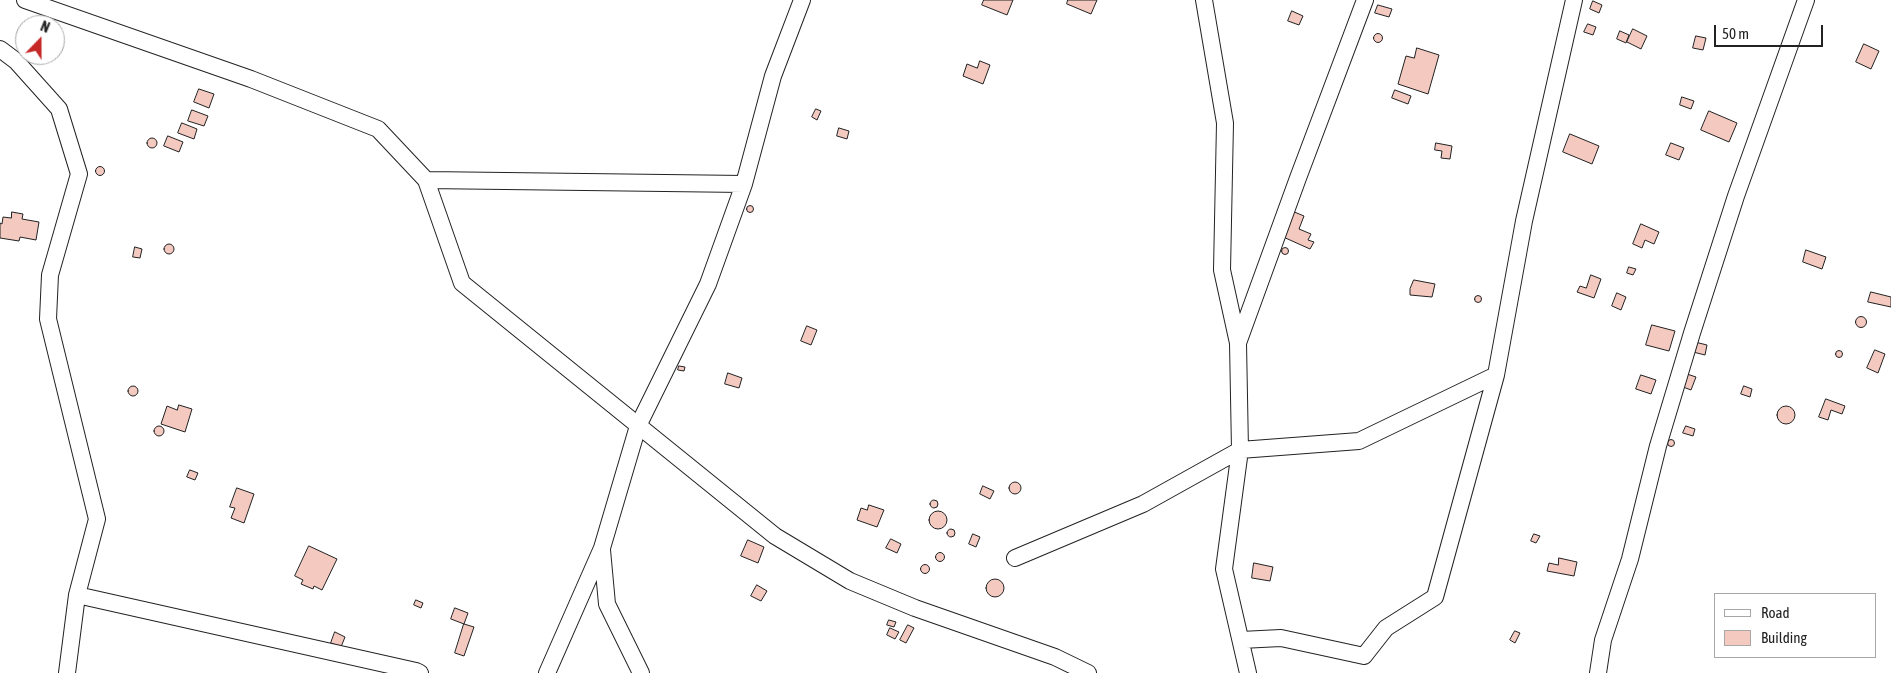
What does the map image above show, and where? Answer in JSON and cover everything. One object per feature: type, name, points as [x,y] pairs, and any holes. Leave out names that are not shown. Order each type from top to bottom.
[{"type":"street","points":[[25,0],[251,79],[378,129],[426,180],[462,283],[776,536],[850,582],[915,608],[1055,658],[1088,673]]},
{"type":"street","points":[[547,673],[602,548],[638,426],[708,284],[744,184],[773,76],[802,0]]},
{"type":"street","points":[[1204,0],[1225,123],[1222,270],[1238,343],[1240,450],[1224,569],[1248,673]]},
{"type":"street","points":[[1238,343],[1365,0]]},
{"type":"street","points":[[1241,640],[1281,638],[1364,656],[1386,628],[1436,597],[1496,375],[1524,221],[1574,0]]},
{"type":"street","points":[[1598,673],[1603,640],[1630,559],[1658,446],[1692,333],[1736,196],[1806,0]]},
{"type":"street","points":[[0,49],[16,61],[60,109],[78,174],[50,275],[48,319],[97,519],[77,595],[67,673]]},
{"type":"street","points":[[426,180],[744,184]]},
{"type":"street","points":[[1015,558],[1143,504],[1240,450],[1359,441],[1496,375]]},
{"type":"street","points":[[602,548],[607,604],[641,673]]},
{"type":"street","points":[[77,595],[420,673]]},
{"type":"building","points":[[984,0],[1013,0],[1007,15],[982,5]]},
{"type":"building","points":[[1068,0],[1097,0],[1091,14],[1067,4]]},
{"type":"building","points":[[1593,1],[1602,5],[1599,13],[1590,9]]},
{"type":"building","points":[[1378,5],[1392,9],[1389,17],[1375,13]]},
{"type":"building","points":[[1292,11],[1303,16],[1299,25],[1288,21]]},
{"type":"building","points":[[1588,24],[1596,27],[1593,35],[1584,32]]},
{"type":"building","points":[[1633,29],[1647,36],[1641,49],[1627,42]]},
{"type":"building","points":[[1620,31],[1629,35],[1626,43],[1617,39]]},
{"type":"building","points":[[1378,34],[1382,38],[1378,42],[1374,38]]},
{"type":"building","points":[[1696,36],[1706,38],[1703,50],[1693,48]]},
{"type":"building","points":[[1864,44],[1879,51],[1871,69],[1856,62]]},
{"type":"building","points":[[1417,48],[1439,55],[1428,94],[1398,84],[1406,56],[1414,58]]},
{"type":"building","points":[[980,61],[990,65],[983,84],[963,76],[967,64],[977,68]]},
{"type":"building","points":[[199,89],[214,94],[209,108],[194,102]]},
{"type":"building","points":[[1395,90],[1411,96],[1408,104],[1392,98]]},
{"type":"building","points":[[1682,97],[1694,101],[1691,109],[1680,105]]},
{"type":"building","points":[[816,109],[821,111],[817,120],[812,117]]},
{"type":"building","points":[[192,110],[208,116],[204,126],[188,121]]},
{"type":"building","points":[[1709,111],[1737,123],[1729,142],[1701,130]]},
{"type":"building","points":[[182,123],[197,129],[194,139],[178,133]]},
{"type":"building","points":[[839,128],[849,131],[847,139],[837,136]]},
{"type":"building","points":[[1570,134],[1599,146],[1592,164],[1563,152]]},
{"type":"building","points":[[168,136],[183,142],[179,152],[164,146]]},
{"type":"building","points":[[152,138],[157,143],[152,148],[147,143]]},
{"type":"building","points":[[1436,143],[1452,146],[1450,159],[1441,158],[1442,151],[1435,150]]},
{"type":"building","points":[[1671,143],[1684,148],[1679,160],[1666,155]]},
{"type":"building","points":[[100,167],[104,171],[100,175],[96,171]]},
{"type":"building","points":[[750,206],[753,209],[750,212],[747,209]]},
{"type":"building","points":[[1292,211],[1304,216],[1299,229],[1311,234],[1308,240],[1314,242],[1310,249],[1281,236]]},
{"type":"building","points":[[12,212],[23,214],[22,219],[39,222],[36,240],[20,237],[19,241],[0,238],[0,223],[2,224],[3,217],[11,218]]},
{"type":"building","points":[[1641,224],[1659,232],[1654,244],[1645,240],[1642,248],[1633,244]]},
{"type":"building","points":[[169,244],[174,249],[169,254],[164,249]]},
{"type":"building","points":[[135,247],[142,249],[140,258],[133,257]]},
{"type":"building","points":[[1285,247],[1289,251],[1285,255],[1281,251]]},
{"type":"building","points":[[1806,250],[1826,257],[1822,269],[1803,262]]},
{"type":"building","points":[[1629,267],[1636,269],[1633,275],[1627,273]]},
{"type":"building","points":[[1591,275],[1601,279],[1594,298],[1577,292],[1580,286],[1586,288]]},
{"type":"building","points":[[1414,280],[1435,284],[1432,297],[1410,295],[1410,289]]},
{"type":"building","points":[[1871,292],[1891,297],[1891,307],[1868,302]]},
{"type":"building","points":[[1617,293],[1626,297],[1621,310],[1612,306]]},
{"type":"building","points":[[1478,295],[1482,299],[1478,303],[1474,299]]},
{"type":"building","points":[[1861,316],[1867,322],[1861,328],[1855,322]]},
{"type":"building","points":[[1652,325],[1675,331],[1669,351],[1646,345]]},
{"type":"building","points":[[807,326],[817,330],[811,345],[801,341]]},
{"type":"building","points":[[1695,342],[1707,345],[1705,355],[1693,352]]},
{"type":"building","points":[[1839,350],[1843,354],[1839,358],[1835,354]]},
{"type":"building","points":[[1875,350],[1885,354],[1878,373],[1867,368]]},
{"type":"building","points":[[679,366],[685,367],[684,371],[678,370]]},
{"type":"building","points":[[728,373],[742,378],[739,388],[725,384]]},
{"type":"building","points":[[1687,374],[1696,377],[1691,390],[1683,387]]},
{"type":"building","points":[[1641,375],[1656,380],[1651,394],[1636,389]]},
{"type":"building","points":[[133,386],[138,391],[133,396],[128,391]]},
{"type":"building","points":[[1744,386],[1752,389],[1750,397],[1741,394]]},
{"type":"building","points":[[1826,399],[1845,406],[1842,414],[1831,410],[1828,420],[1819,417]]},
{"type":"building","points":[[179,405],[192,409],[185,432],[161,424],[167,406],[177,410]]},
{"type":"building","points":[[1786,406],[1792,409],[1795,415],[1792,421],[1786,424],[1780,421],[1777,415],[1780,409]]},
{"type":"building","points":[[159,426],[164,431],[159,436],[154,431]]},
{"type":"building","points":[[1686,426],[1695,429],[1693,436],[1683,433]]},
{"type":"building","points":[[1671,440],[1674,443],[1671,446],[1668,443]]},
{"type":"building","points":[[190,470],[198,473],[195,480],[187,477]]},
{"type":"building","points":[[1013,482],[1017,482],[1021,488],[1017,494],[1013,494],[1009,490],[1009,486]]},
{"type":"building","points":[[983,486],[994,491],[990,499],[980,494]]},
{"type":"building","points":[[237,488],[254,494],[244,523],[231,518],[235,508],[230,507]]},
{"type":"building","points":[[934,500],[938,504],[934,508],[930,504]]},
{"type":"building","points":[[869,505],[884,510],[877,527],[857,520],[861,508],[867,510]]},
{"type":"building","points":[[938,511],[944,514],[947,520],[944,526],[938,529],[932,526],[929,520],[932,514]]},
{"type":"building","points":[[951,529],[955,533],[951,537],[947,533]]},
{"type":"building","points":[[973,534],[980,537],[976,547],[969,544]]},
{"type":"building","points":[[1534,534],[1540,536],[1536,543],[1531,541]]},
{"type":"building","points":[[891,539],[901,544],[897,553],[886,548]]},
{"type":"building","points":[[748,540],[764,547],[758,563],[741,556]]},
{"type":"building","points":[[309,546],[337,559],[322,590],[314,586],[313,589],[301,584],[303,580],[295,576]]},
{"type":"building","points":[[940,553],[944,557],[940,561],[936,557]]},
{"type":"building","points":[[1559,558],[1577,562],[1574,576],[1547,571],[1549,563],[1558,565]]},
{"type":"building","points":[[1254,563],[1273,567],[1270,581],[1252,578]]},
{"type":"building","points":[[925,565],[929,569],[925,573],[921,569]]},
{"type":"building","points":[[995,579],[1001,582],[1004,588],[1001,594],[995,597],[989,594],[986,588],[989,582]]},
{"type":"building","points":[[757,585],[767,591],[761,601],[751,596]]},
{"type":"building","points":[[416,600],[423,603],[421,608],[414,605]]},
{"type":"building","points":[[455,608],[468,613],[464,624],[451,619]]},
{"type":"building","points":[[889,620],[896,622],[894,627],[887,625]]},
{"type":"building","points":[[464,624],[474,627],[464,656],[455,653]]},
{"type":"building","points":[[908,625],[914,628],[906,643],[900,640]]},
{"type":"building","points":[[890,628],[899,632],[895,639],[887,635]]},
{"type":"building","points":[[1515,631],[1520,633],[1515,643],[1510,640]]},
{"type":"building","points":[[335,632],[345,637],[341,647],[331,643]]}]
